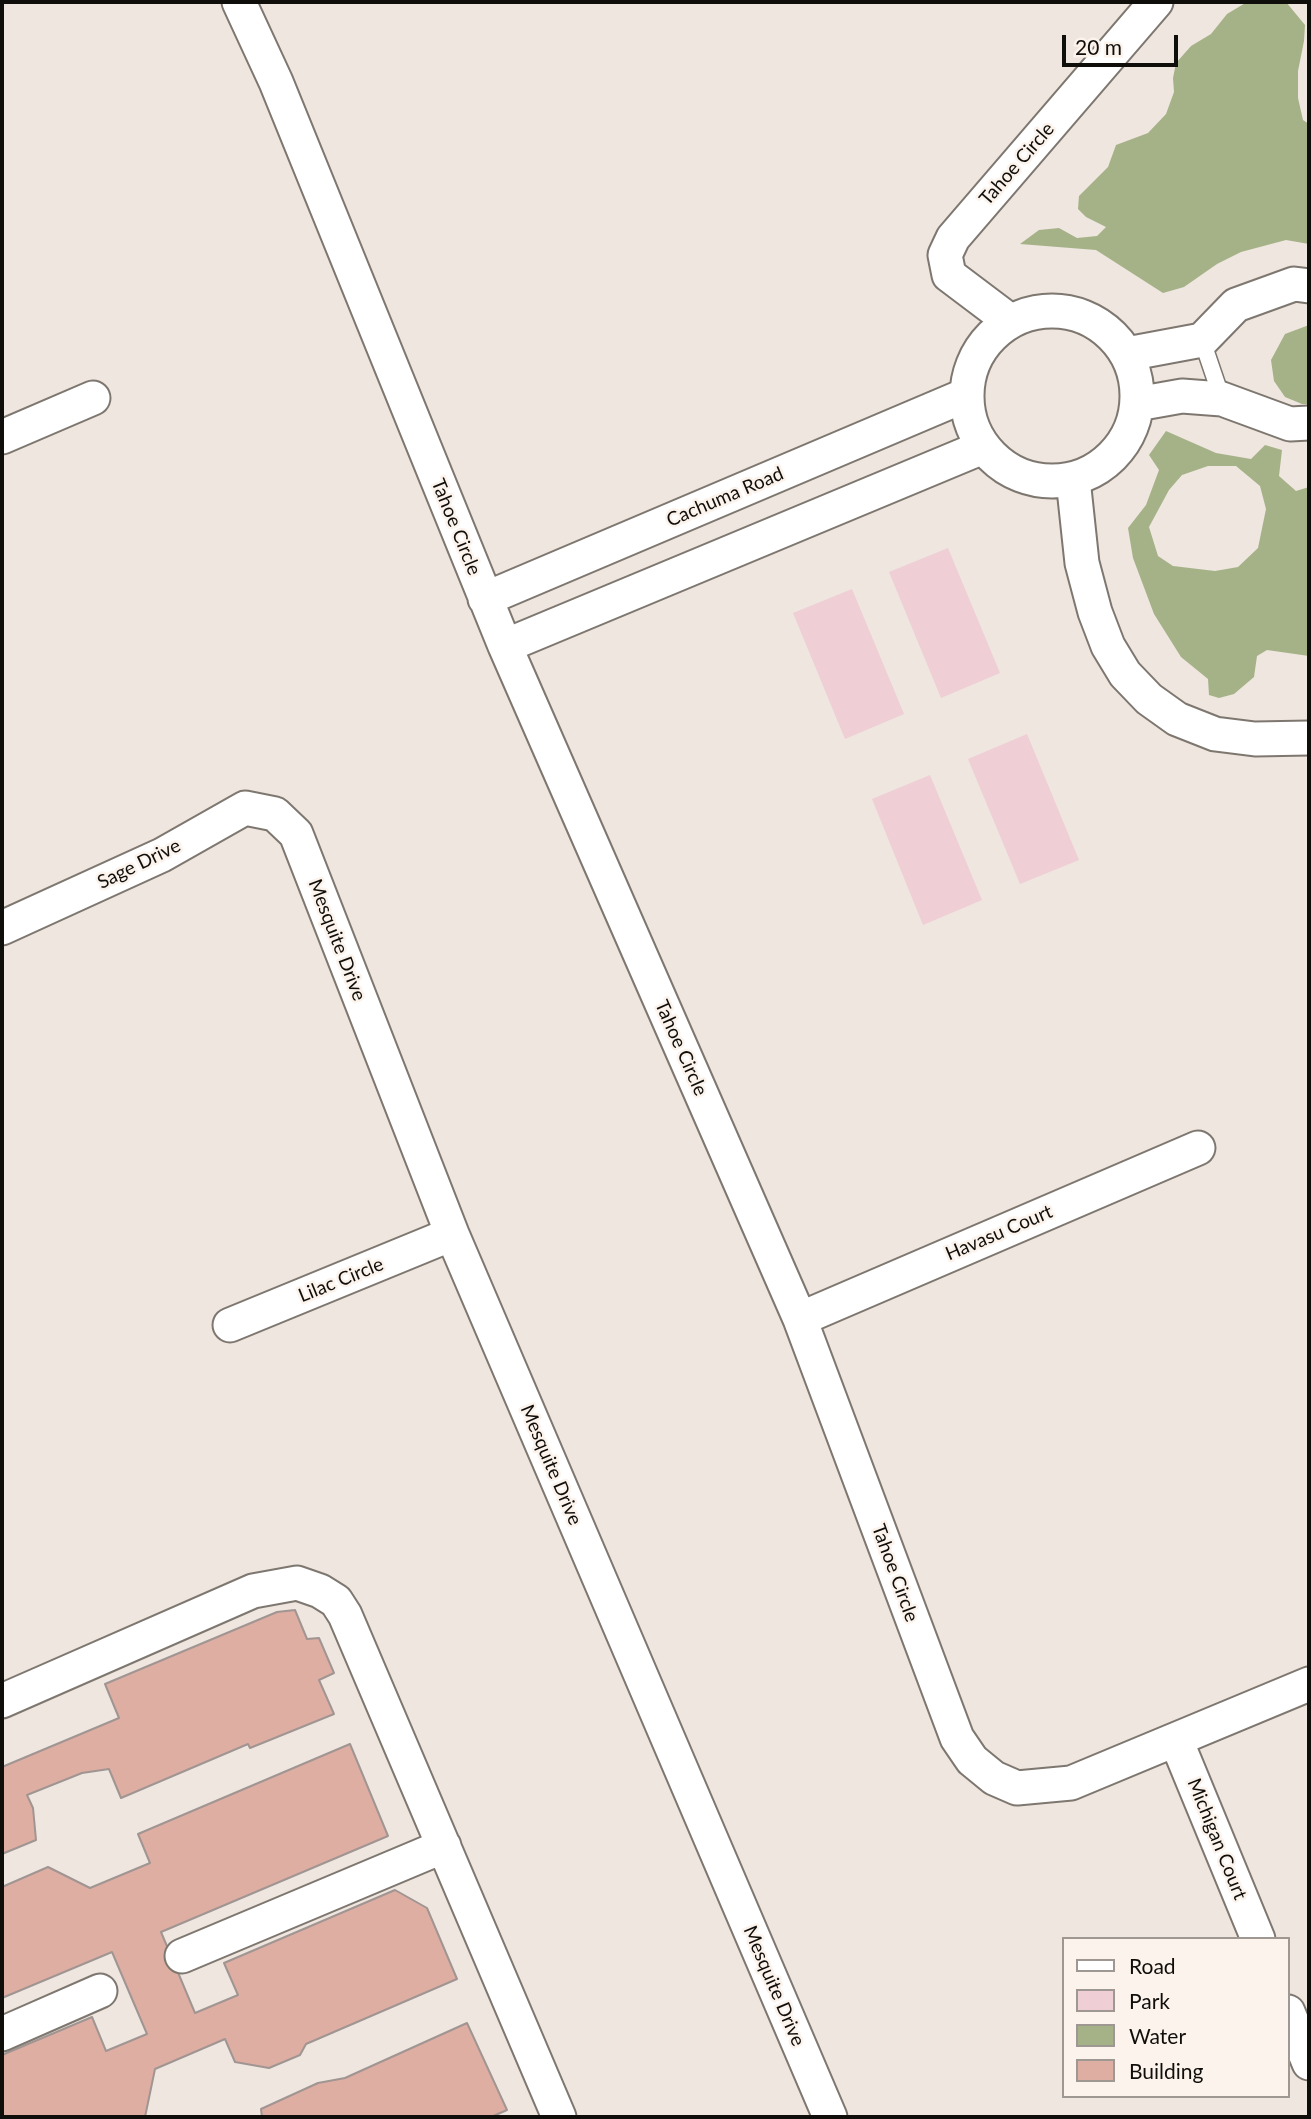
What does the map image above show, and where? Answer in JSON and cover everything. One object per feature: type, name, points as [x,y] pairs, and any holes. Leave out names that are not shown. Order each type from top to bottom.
[{"type":"street","name":"Tahoe Circle","points":[[239,2],[276,82],[505,646],[800,1319],[957,1738],[972,1760],[994,1778],[1017,1788],[1071,1783],[1309,1684]]},
{"type":"street","name":"Tahoe Circle","points":[[1010,321],[949,275],[945,255],[953,238],[1156,2]]},
{"type":"street","points":[[1126,354],[1202,341],[1236,305],[1294,285],[1309,286]]},
{"type":"street","points":[[1042,311],[1075,313],[1105,329],[1126,354],[1135,373],[1137,404],[1131,427],[1112,456],[1094,470],[1073,479],[1039,480],[1023,476],[994,459],[983,447],[968,413],[966,395],[970,370],[981,346],[1010,321],[1042,311]]},
{"type":"street","name":"Cachuma Road","points":[[485,599],[966,395]]},
{"type":"street","points":[[1137,404],[1182,396],[1222,399],[1290,424],[1309,423]]},
{"type":"street","points":[[2,437],[93,398]]},
{"type":"street","points":[[505,646],[983,447]]},
{"type":"street","points":[[1073,479],[1082,563],[1095,612],[1108,646],[1125,674],[1149,699],[1177,719],[1215,734],[1255,739],[1309,738]]},
{"type":"street","name":"Sage Drive","points":[[2,928],[162,855],[245,808],[275,814]]},
{"type":"street","name":"Mesquite Drive","points":[[275,814],[296,834],[452,1234],[830,2117]]},
{"type":"street","name":"Havasu Court","points":[[800,1319],[1198,1148]]},
{"type":"street","name":"Lilac Circle","points":[[230,1325],[452,1234]]},
{"type":"street","points":[[2,1701],[253,1591],[297,1583],[320,1591],[336,1601],[345,1615],[559,2117]]},
{"type":"street","name":"Michigan Court","points":[[1176,1740],[1257,1937]]},
{"type":"street","points":[[182,1956],[444,1846]]},
{"type":"street","points":[[2,2034],[100,1991]]},
{"type":"street","points":[[1290,2017],[1309,2063]]},
{"type":"lane","points":[[1202,341],[1222,399]]},
{"type":"green space","points":[[948,548],[1000,673],[941,698],[889,572]]},
{"type":"green space","points":[[852,589],[904,714],[845,739],[793,613]]},
{"type":"green space","points":[[1027,734],[1079,860],[1020,884],[968,759]]},
{"type":"green space","points":[[930,775],[982,900],[923,925],[872,799]]},
{"type":"water","points":[[1247,2],[1286,2],[1305,25],[1298,71],[1298,98],[1303,120],[1309,124],[1309,244],[1286,240],[1241,252],[1217,264],[1184,287],[1163,293],[1096,250],[1020,244],[1039,230],[1059,228],[1077,238],[1097,236],[1106,227],[1086,217],[1078,209],[1079,196],[1108,167],[1116,145],[1148,133],[1166,114],[1174,92],[1176,63],[1191,46],[1211,34],[1227,14]]},
{"type":"water","points":[[1309,325],[1309,404],[1302,404],[1285,397],[1274,381],[1271,360],[1285,334]]},
{"type":"water","points":[[1166,431],[1216,453],[1251,459],[1265,445],[1282,450],[1279,476],[1296,491],[1309,487],[1309,656],[1267,650],[1257,656],[1254,677],[1234,694],[1219,698],[1209,695],[1208,679],[1181,657],[1154,614],[1133,558],[1128,528],[1146,505],[1159,470],[1149,455]],"holes":[[[1208,466],[1236,466],[1260,486],[1266,509],[1258,548],[1238,567],[1215,571],[1173,566],[1158,556],[1149,527],[1169,490],[1182,475]]]},
{"type":"building","points":[[295,1610],[307,1639],[319,1638],[334,1673],[319,1680],[334,1714],[250,1748],[248,1744],[121,1798],[109,1769],[82,1773],[27,1795],[33,1808],[36,1840],[2,1854],[2,1767],[119,1718],[105,1684],[277,1612]]},
{"type":"building","points":[[350,1744],[388,1836],[161,1932],[195,2013],[238,1995],[224,1963],[395,1890],[427,1908],[457,1979],[306,2044],[300,2055],[269,2068],[235,2062],[225,2039],[155,2069],[145,2117],[2,2117],[2,2055],[92,2017],[106,2051],[147,2034],[112,1952],[2,1998],[2,1887],[48,1867],[90,1888],[150,1863],[138,1834]]},
{"type":"building","points":[[467,2023],[507,2110],[491,2117],[262,2117],[261,2109],[318,2083],[345,2078]]}]
